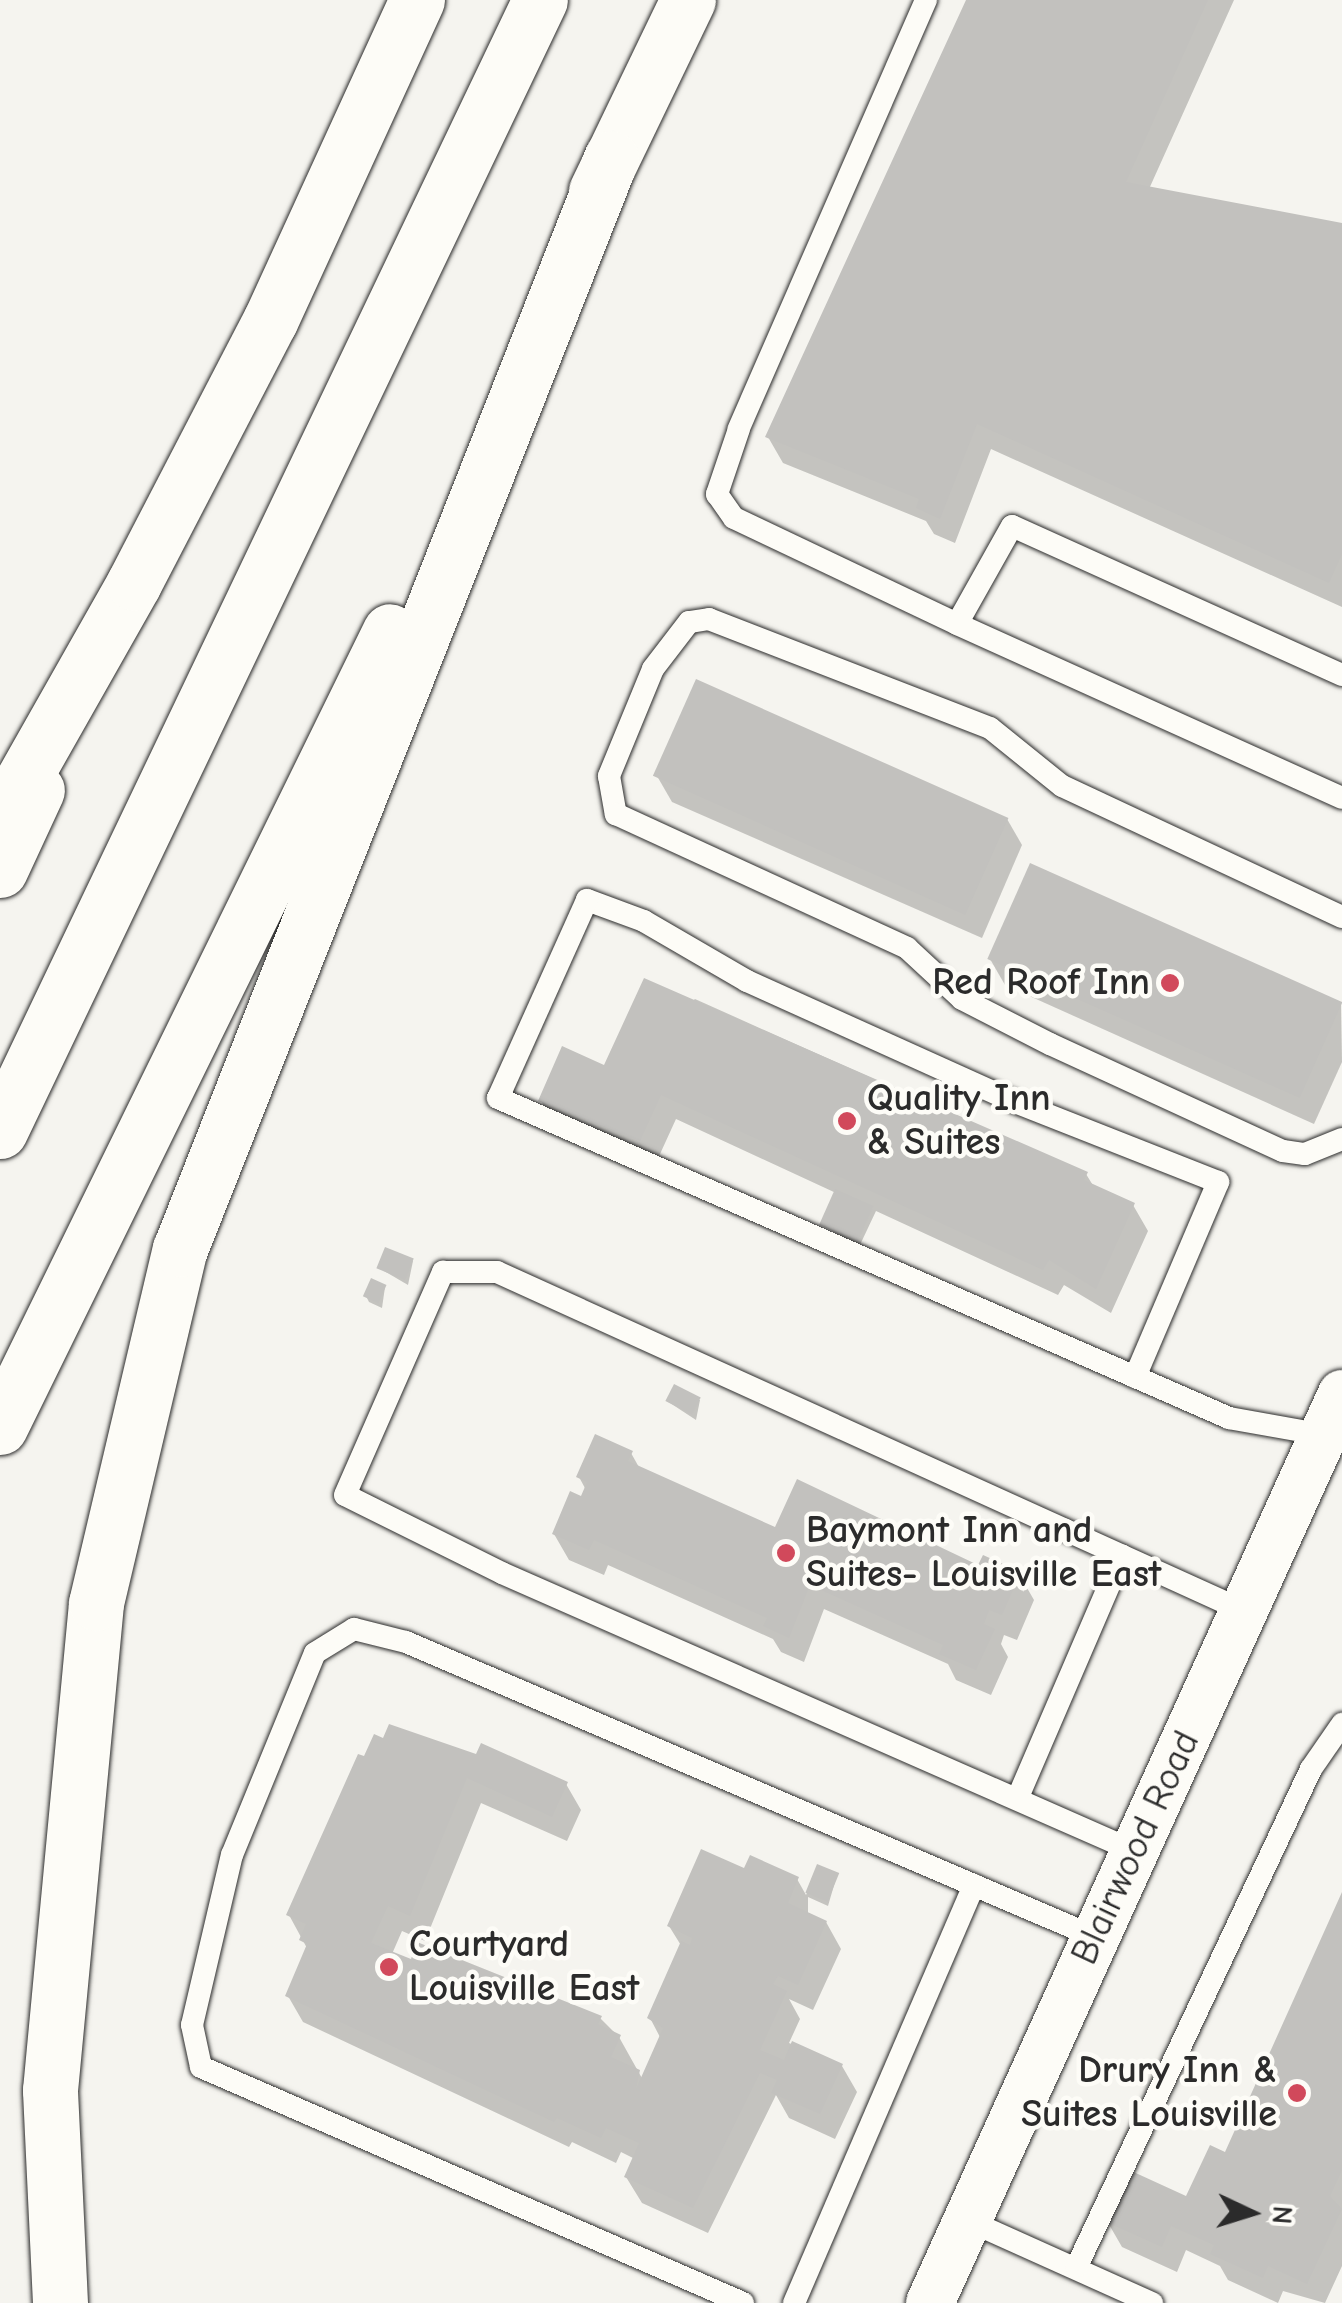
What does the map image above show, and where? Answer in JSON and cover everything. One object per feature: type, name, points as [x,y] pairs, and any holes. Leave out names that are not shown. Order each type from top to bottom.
[{"type":"highway","points":[[0,820],[134,584],[270,322],[417,0]]},
{"type":"highway","points":[[0,1131],[253,612],[540,0]]},
{"type":"highway","points":[[0,1428],[301,820],[688,0]]},
{"type":"highway","points":[[60,2303],[50,2090],[96,1603],[180,1249],[611,158]]},
{"type":"highway","points":[[0,870],[134,584]]},
{"type":"street","name":"Blairwood Road","points":[[930,2303],[1244,1612],[1336,1423]]},
{"type":"lane","points":[[926,0],[738,429],[718,494],[734,518],[1342,798]]},
{"type":"lane","points":[[957,624],[1005,530],[1020,527],[1342,675]]},
{"type":"lane","points":[[1342,917],[1050,780],[990,728],[709,620],[689,622],[652,668],[608,776],[616,814],[907,948],[962,999],[1050,1044],[1282,1151],[1305,1154],[1342,1139]]},
{"type":"lane","points":[[1135,1377],[1218,1182],[1015,1102],[747,981],[644,921],[587,900],[498,1098],[1228,1418],[1336,1423]]},
{"type":"lane","points":[[1134,1851],[502,1573],[345,1495],[443,1272],[496,1272],[1244,1612]]},
{"type":"lane","points":[[1018,1797],[1122,1555]]},
{"type":"lane","points":[[743,2303],[201,2067],[192,2025],[232,1855],[315,1652],[354,1629],[406,1642],[1095,1937]]},
{"type":"lane","points":[[1078,2266],[1311,1769],[1342,1724]]},
{"type":"lane","points":[[794,2303],[974,1885]]},
{"type":"lane","points":[[967,2220],[1078,2266],[1152,2303]]},
{"type":"building","points":[[966,0],[1208,0],[1126,182],[1342,223],[1342,554],[1329,583],[977,424],[940,519],[916,508],[919,499],[765,437]]},
{"type":"building","points":[[696,679],[1008,818],[965,915],[653,776]]},
{"type":"building","name":"Red Roof Inn","points":[[1030,863],[1342,1002],[1300,1098],[987,959]]},
{"type":"building","name":"Quality Inn & Suites","points":[[644,978],[1088,1172],[1084,1180],[1135,1203],[1096,1289],[1049,1260],[1043,1270],[661,1095],[640,1141],[538,1101],[562,1046],[604,1065]]},
{"type":"building","points":[[835,1189],[873,1206],[858,1242],[819,1225]]},
{"type":"building","points":[[385,1247],[414,1259],[405,1280],[376,1268]]},
{"type":"building","points":[[371,1278],[387,1285],[378,1303],[363,1296]]},
{"type":"building","points":[[674,1384],[701,1398],[692,1415],[665,1401]]},
{"type":"building","name":"Baymont Inn and Suites- Louisville East","points":[[595,1434],[633,1451],[628,1461],[775,1527],[797,1479],[978,1565],[983,1555],[1021,1572],[1002,1615],[989,1610],[984,1624],[995,1629],[976,1670],[939,1654],[943,1645],[810,1585],[789,1638],[763,1626],[767,1618],[594,1540],[589,1550],[552,1534],[570,1491],[581,1496],[587,1482],[576,1477]]},
{"type":"building","name":"Courtyard Louisville East","points":[[389,1724],[476,1754],[481,1743],[568,1782],[552,1817],[467,1778],[410,1916],[388,1906],[371,1943],[411,1959],[417,1942],[602,2016],[598,2024],[621,2035],[611,2057],[640,2070],[636,2089],[663,2028],[647,2018],[681,1941],[690,1945],[692,1938],[667,1926],[701,1849],[744,1868],[750,1855],[799,1877],[788,1903],[827,1921],[798,1985],[778,1976],[773,1984],[787,1991],[760,2050],[784,2060],[792,2041],[843,2064],[820,2114],[771,2093],[777,2080],[760,2073],[693,2208],[624,2177],[639,2143],[606,2128],[601,2138],[557,2118],[554,2122],[285,1996],[307,1944],[299,1940],[306,1924],[286,1915],[358,1754],[364,1756],[374,1734],[383,1738]]},
{"type":"building","points":[[817,1864],[839,1873],[828,1902],[805,1893]]},
{"type":"building","name":"Drury Inn & Suites Louisville","points":[[1342,1892],[1342,2170],[1330,2196],[1342,2209],[1307,2284],[1268,2266],[1263,2278],[1210,2254],[1214,2245],[1171,2226],[1162,2247],[1104,2221],[1127,2169],[1186,2196],[1210,2145],[1225,2152]]},
{"type":"place","name":"Red Roof Inn","points":[[1170,983]]},
{"type":"place","name":"Quality Inn & Suites","points":[[847,1121]]},
{"type":"place","name":"Baymont Inn and Suites- Louisville East","points":[[786,1553]]},
{"type":"place","name":"Courtyard Louisville East","points":[[389,1967]]},
{"type":"place","name":"Drury Inn & Suites Louisville","points":[[1297,2093]]}]
